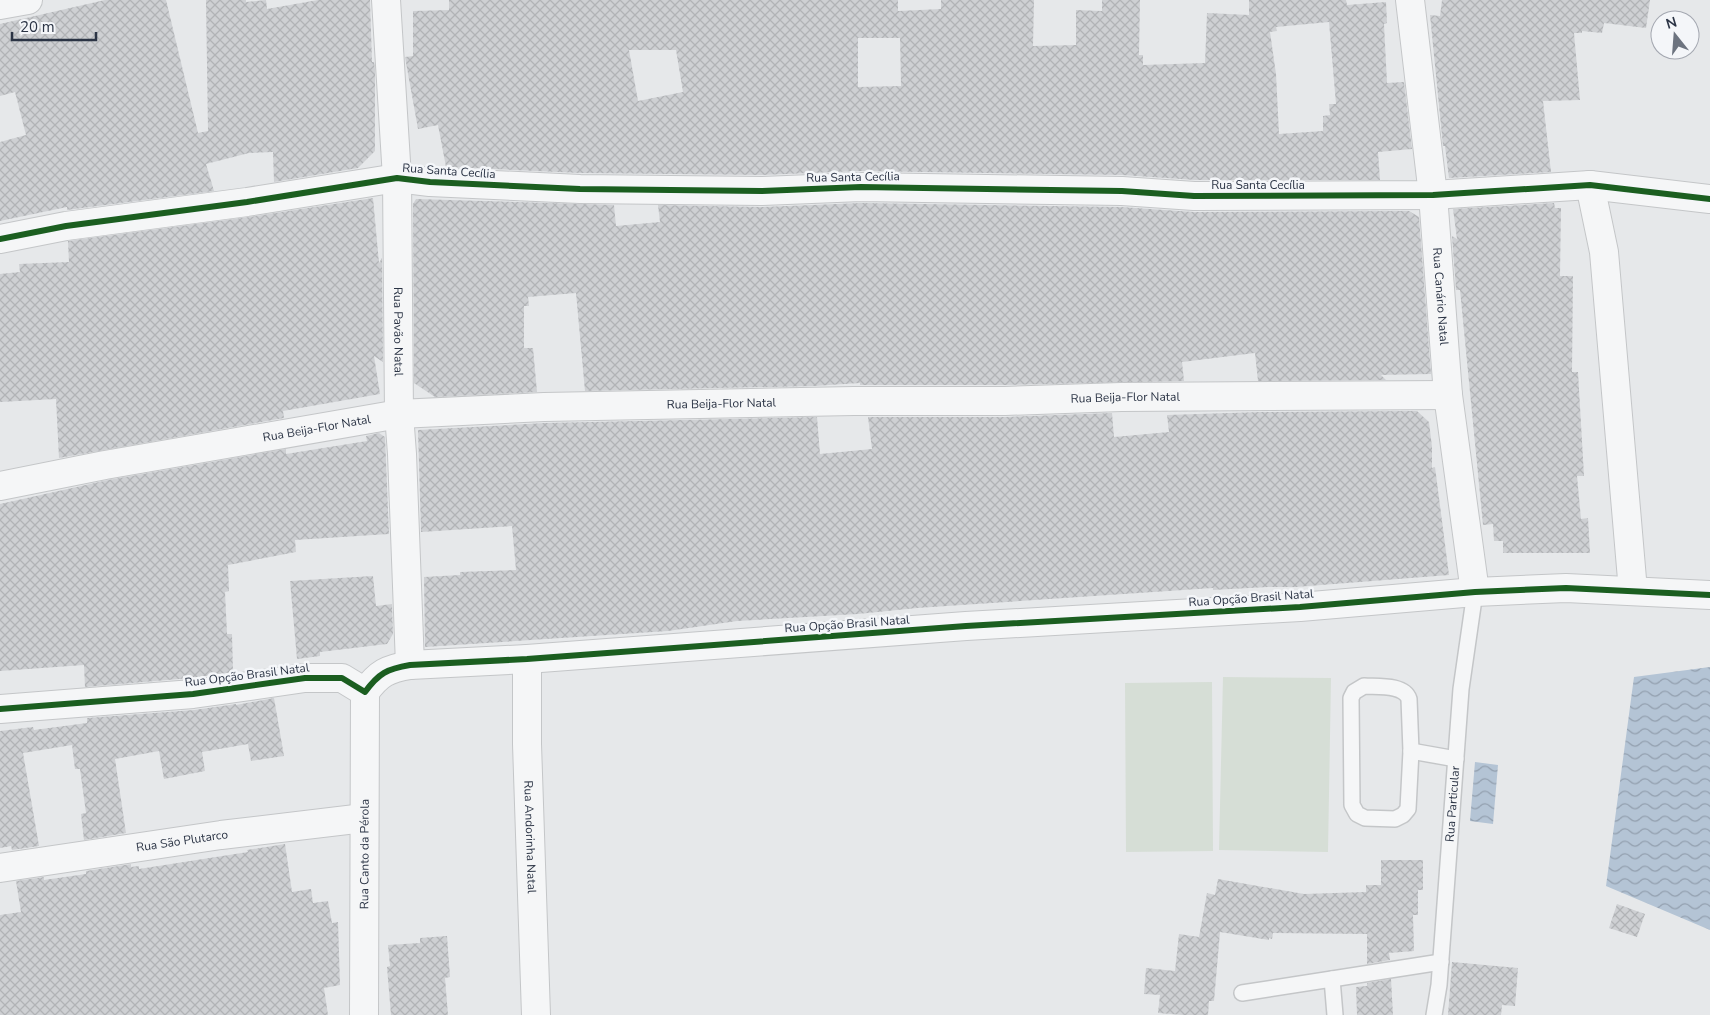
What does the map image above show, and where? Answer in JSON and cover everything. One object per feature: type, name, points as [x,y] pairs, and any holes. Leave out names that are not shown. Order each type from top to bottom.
[{"type":"street","points":[[0,5],[28,0]]},
{"type":"street","name":"Rua Pavão Natal","points":[[386,0],[396,178],[400,414],[410,665]]},
{"type":"street","name":"Rua Canário Natal","points":[[1410,0],[1433,195],[1448,395],[1475,592]]},
{"type":"street","name":"Rua Santa Cecília","points":[[0,239],[66,226],[247,202],[396,178],[430,182],[580,189],[762,191],[861,187],[1122,191],[1194,196],[1433,195],[1590,186],[1710,199]]},
{"type":"street","points":[[1590,186],[1604,252],[1633,591]]},
{"type":"street","name":"Rua Beija-Flor Natal","points":[[0,486],[105,465],[400,414],[544,407],[806,402],[1004,401],[1121,397],[1448,395]]},
{"type":"street","name":"Rua Opção Brasil Natal","points":[[0,708],[193,694],[305,678],[342,678],[365,692],[376,677],[392,668],[410,665],[527,659],[966,626],[1300,607],[1475,592],[1566,588],[1710,595]]},
{"type":"street","name":"Rua Andorinha Natal","points":[[527,659],[536,1015]]},
{"type":"street","name":"Rua Canto da Pérola","points":[[364,1015],[365,692]]},
{"type":"street","name":"Rua São Plutarco","points":[[0,868],[221,835],[364,818]]},
{"type":"lane","name":"Rua Particular","points":[[1434,1015],[1441,962],[1461,689],[1475,592]]},
{"type":"lane","points":[[1364,686],[1400,690],[1407,693],[1409,699],[1411,751],[1408,809],[1406,812],[1395,818],[1365,818],[1356,814],[1352,805],[1351,698],[1354,692],[1364,686]]},
{"type":"lane","points":[[1411,751],[1456,759]]},
{"type":"lane","points":[[1242,993],[1441,962]]},
{"type":"lane","points":[[1332,979],[1334,1015]]},
{"type":"shaded area","points":[[1223,677],[1331,678],[1328,852],[1219,850]]},
{"type":"shaded area","points":[[1212,682],[1213,851],[1126,852],[1125,683]]},
{"type":"water","points":[[1710,667],[1710,930],[1606,886],[1634,677]]},
{"type":"water","points":[[1475,762],[1498,765],[1493,824],[1470,821]]},
{"type":"building","points":[[105,0],[166,0],[198,133],[208,131],[206,0],[246,0],[246,2],[266,0],[267,9],[318,0],[370,0],[372,62],[374,62],[375,69],[375,151],[358,168],[274,182],[273,152],[249,153],[206,164],[214,191],[67,210],[67,207],[0,221],[0,142],[26,135],[15,92],[0,96],[0,24]]},
{"type":"building","points":[[449,0],[898,0],[898,11],[941,9],[941,0],[1034,0],[1033,46],[1076,45],[1076,10],[1102,11],[1102,0],[1140,0],[1139,55],[1143,55],[1143,65],[1205,63],[1207,13],[1249,15],[1249,0],[1346,0],[1347,5],[1386,2],[1387,23],[1384,24],[1387,83],[1404,82],[1412,149],[1378,152],[1380,180],[1195,180],[1122,175],[861,171],[762,175],[580,173],[446,167],[438,125],[418,129],[405,57],[413,56],[413,11],[449,10]],"holes":[[[1329,22],[1336,104],[1329,104],[1330,115],[1323,116],[1323,131],[1279,134],[1276,74],[1270,32],[1277,31],[1276,27]],[[858,38],[900,38],[901,86],[858,87]],[[629,50],[676,50],[683,92],[638,101]]]},
{"type":"building","points":[[1442,0],[1650,0],[1646,28],[1604,23],[1602,33],[1582,31],[1582,33],[1574,33],[1580,100],[1543,101],[1551,172],[1449,178],[1445,146],[1443,146],[1430,15],[1440,16]]},
{"type":"building","points":[[373,198],[379,263],[382,258],[383,362],[374,356],[380,394],[283,411],[284,418],[59,458],[56,399],[0,402],[0,274],[20,272],[19,264],[69,262],[68,241],[249,217]]},
{"type":"building","points":[[416,199],[614,205],[616,226],[660,222],[658,205],[762,207],[861,203],[1121,207],[1194,212],[1409,211],[1419,217],[1431,374],[1381,375],[1386,380],[1258,381],[1255,353],[1182,362],[1184,381],[1005,385],[860,385],[860,383],[814,386],[585,391],[576,293],[528,297],[529,306],[524,306],[524,348],[533,348],[537,392],[435,397],[414,383],[413,204]]},
{"type":"building","points":[[1554,203],[1555,208],[1561,208],[1560,276],[1573,276],[1572,372],[1578,372],[1584,476],[1577,476],[1581,519],[1588,518],[1590,553],[1503,553],[1503,541],[1494,541],[1493,524],[1483,525],[1460,290],[1456,290],[1452,236],[1457,239],[1453,209]]},
{"type":"building","points":[[1417,411],[1429,422],[1432,468],[1435,467],[1449,575],[1296,587],[1213,590],[1213,588],[917,608],[858,614],[737,621],[668,631],[425,647],[424,577],[460,575],[460,572],[516,570],[512,526],[421,532],[418,430],[545,423],[817,417],[820,454],[872,449],[868,417],[1005,417],[1112,413],[1114,437],[1169,432],[1167,415]]},
{"type":"building","points":[[379,433],[385,437],[389,534],[295,540],[296,552],[228,565],[229,591],[225,592],[227,634],[232,634],[233,672],[191,678],[85,687],[84,665],[0,671],[0,504],[108,480],[286,449],[286,454],[367,441],[366,436]]},
{"type":"building","points":[[373,576],[376,606],[392,604],[393,634],[387,644],[320,652],[320,656],[297,659],[290,581]]},
{"type":"building","points":[[274,698],[284,756],[251,761],[248,744],[202,752],[205,771],[164,779],[159,751],[115,759],[126,833],[84,840],[81,814],[86,813],[80,769],[75,769],[72,745],[23,753],[39,846],[12,850],[11,846],[0,848],[0,731],[33,727],[34,730],[87,723],[87,718],[194,710]]},
{"type":"building","points":[[285,844],[292,892],[311,889],[313,903],[328,901],[332,923],[338,922],[340,985],[324,988],[328,1015],[0,1015],[0,915],[21,912],[16,881],[44,877],[44,880],[86,874],[86,871],[131,864],[131,867],[139,866],[139,869],[248,852],[247,850]]},
{"type":"building","points":[[1381,860],[1423,860],[1423,890],[1418,890],[1418,915],[1413,915],[1414,951],[1389,953],[1390,960],[1367,964],[1367,934],[1273,933],[1272,939],[1269,938],[1269,940],[1220,932],[1214,1001],[1209,1001],[1208,1015],[1158,1013],[1160,995],[1144,994],[1146,968],[1175,971],[1179,934],[1199,937],[1207,893],[1215,895],[1218,879],[1304,894],[1366,892],[1366,885],[1381,885]]},
{"type":"building","points":[[1617,904],[1645,914],[1637,937],[1609,928]]},
{"type":"building","points":[[447,936],[450,977],[445,978],[448,1015],[391,1015],[387,967],[390,966],[388,945],[420,943],[420,938]]},
{"type":"building","points":[[1452,962],[1518,968],[1515,1006],[1502,1005],[1501,1015],[1448,1015]]},
{"type":"building","points":[[1391,979],[1393,1015],[1357,1015],[1356,987]]},
{"type":"cycle path","points":[[0,239],[66,226],[247,202],[397,178],[430,182],[580,189],[762,191],[861,187],[1122,191],[1194,196],[1433,195],[1590,185],[1710,199]]},
{"type":"cycle path","points":[[0,709],[193,694],[305,678],[342,678],[365,692],[379,676],[395,668],[410,665],[527,659],[966,626],[1300,607],[1475,592],[1566,588],[1710,595]]}]
